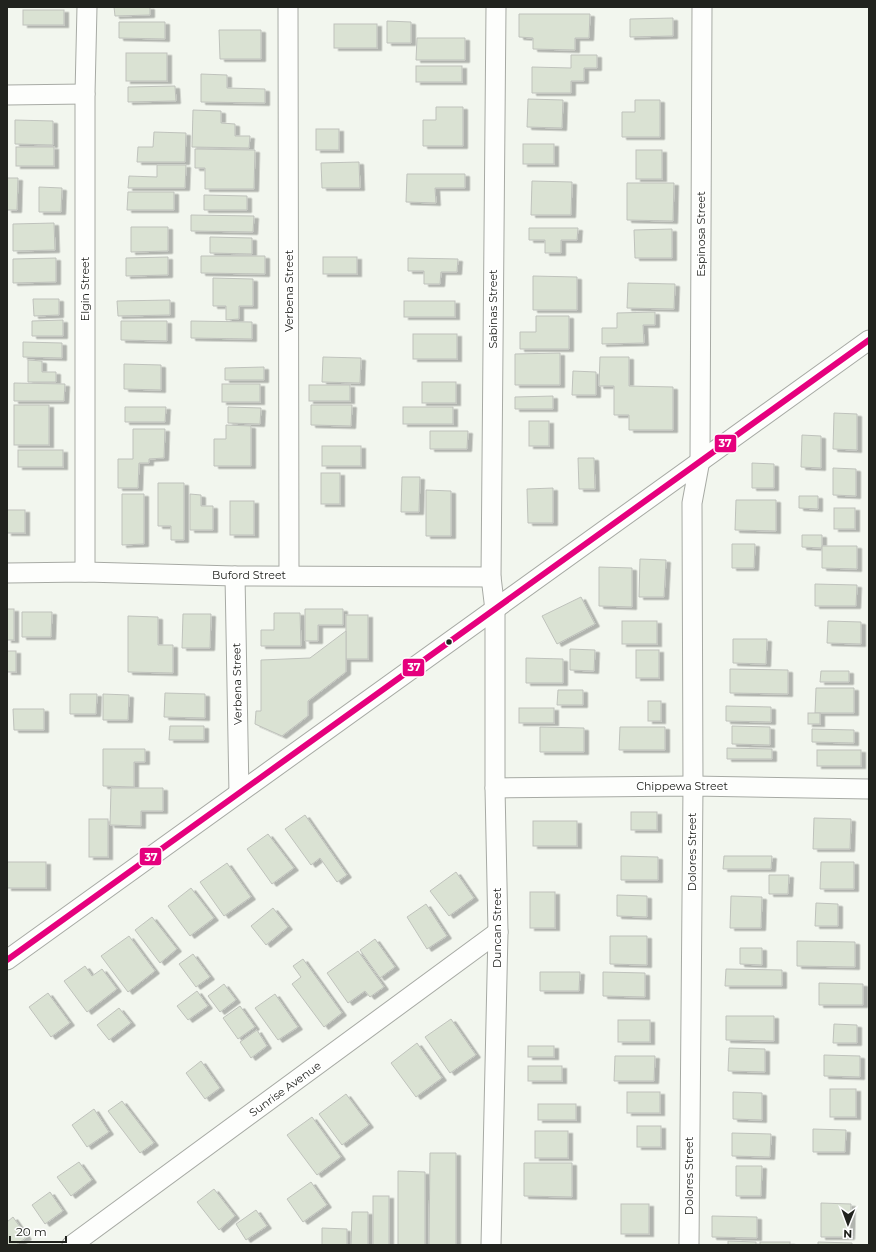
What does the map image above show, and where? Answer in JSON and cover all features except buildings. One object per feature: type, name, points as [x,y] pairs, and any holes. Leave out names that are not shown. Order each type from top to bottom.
[{"type":"street","name":"Elgin Street","points":[[85,572],[86,7]]},
{"type":"street","name":"Verbena Street","points":[[288,7],[289,575]]},
{"type":"street","name":"Sabinas Street","points":[[495,610],[491,577],[496,7]]},
{"type":"street","name":"Espinosa Street","points":[[700,460],[702,7]]},
{"type":"street","points":[[7,95],[85,94]]},
{"type":"street","points":[[7,960],[239,792],[495,610],[700,460],[869,340]]},
{"type":"street","name":"Dolores Street","points":[[689,1245],[692,503],[700,460]]},
{"type":"street","name":"Buford Street","points":[[7,573],[85,572],[235,576],[289,575],[491,577]]},
{"type":"street","name":"Verbena Street","points":[[235,576],[239,792]]},
{"type":"street","name":"Duncan Street","points":[[491,1245],[498,932],[495,788],[495,610]]},
{"type":"street","name":"Chippewa Street","points":[[495,788],[692,786],[869,789]]},
{"type":"street","name":"Sunrise Avenue","points":[[72,1245],[498,932]]},
{"type":"transit line","name":"37","points":[[7,960],[869,340]]}]
